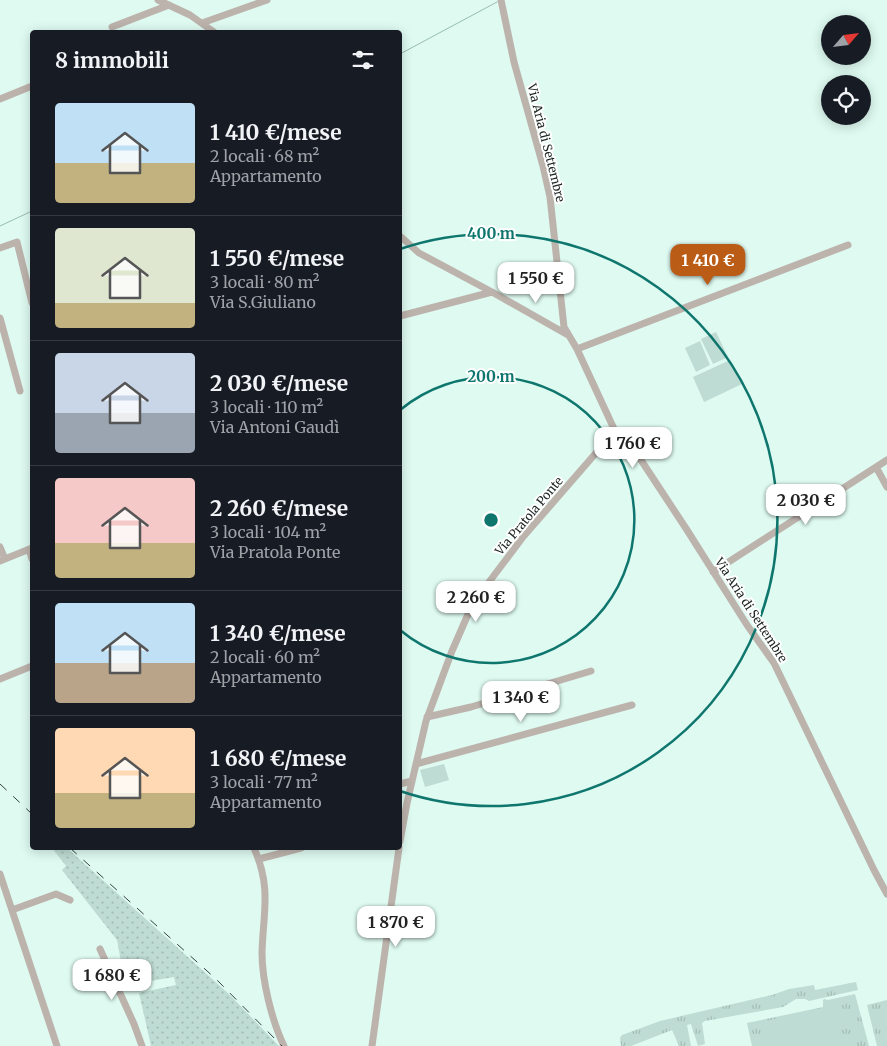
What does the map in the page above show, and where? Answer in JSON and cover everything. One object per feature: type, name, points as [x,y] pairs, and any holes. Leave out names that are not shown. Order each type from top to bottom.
[{"type":"street","points":[[158,0],[190,15],[211,30]]},
{"type":"street","points":[[202,23],[267,0]]},
{"type":"street","name":"Via Aria di Settembre","points":[[501,0],[514,62],[550,197],[564,327],[577,349],[612,434],[640,460],[747,625],[774,663],[887,894]]},
{"type":"street","points":[[112,27],[169,5]]},
{"type":"street","points":[[0,99],[30,87]]},
{"type":"street","points":[[402,238],[420,253],[568,336]]},
{"type":"street","points":[[0,248],[17,242],[30,295]]},
{"type":"street","points":[[577,349],[848,245]]},
{"type":"street","points":[[402,315],[492,292]]},
{"type":"street","points":[[0,318],[20,391]]},
{"type":"street","name":"Via Pratola Ponte","points":[[402,824],[427,717],[469,612],[480,594],[523,537],[612,434]]},
{"type":"street","points":[[713,572],[887,460]]},
{"type":"street","points":[[876,467],[887,487]]},
{"type":"street","points":[[0,547],[2,560],[30,549]]},
{"type":"street","points":[[0,680],[30,667]]},
{"type":"street","points":[[427,717],[470,707],[591,671]]},
{"type":"street","points":[[416,764],[632,705]]},
{"type":"street","points":[[402,784],[412,781]]},
{"type":"street","points":[[255,850],[264,879],[266,897],[262,955],[268,998],[276,1027],[284,1046]]},
{"type":"street","points":[[259,859],[293,850]]},
{"type":"street","points":[[372,1046],[399,850]]},
{"type":"street","points":[[0,874],[57,1046]]},
{"type":"street","points":[[12,910],[56,894],[70,900]]},
{"type":"street","points":[[100,949],[142,1046]]},
{"type":"green space","points":[[716,332],[728,357],[713,364],[701,339]]},
{"type":"green space","points":[[700,341],[710,365],[696,372],[685,348]]},
{"type":"green space","points":[[730,360],[742,384],[704,402],[693,377]]},
{"type":"green space","points":[[444,764],[449,780],[425,787],[420,770]]},
{"type":"green space","points":[[54,850],[69,850],[230,995],[279,1046],[151,1046],[139,993],[176,985],[174,977],[127,985],[117,940],[62,870],[66,866]]},
{"type":"green space","points":[[856,982],[858,990],[809,1001],[796,999],[783,1007],[705,1021],[702,1023],[705,1044],[698,1046],[691,1024],[687,1025],[691,1046],[679,1046],[672,1030],[631,1046],[621,1046],[620,1038],[622,1035],[660,1021],[772,995],[789,989],[814,985],[815,990]]},
{"type":"green space","points":[[855,994],[869,1046],[752,1046],[747,1023],[823,1007],[824,999],[828,1000]]},
{"type":"green space","points":[[887,1000],[887,1046],[877,1046],[867,1005]]},
{"type":"green space","points":[[834,1006],[842,1046],[766,1046],[761,1022]]},
{"type":"waterway","points":[[402,53],[497,2]]},
{"type":"waterway","points":[[0,226],[30,212]]},
{"type":"railway","points":[[0,784],[30,812]]},
{"type":"railway","points":[[72,850],[216,979],[282,1046]]}]
